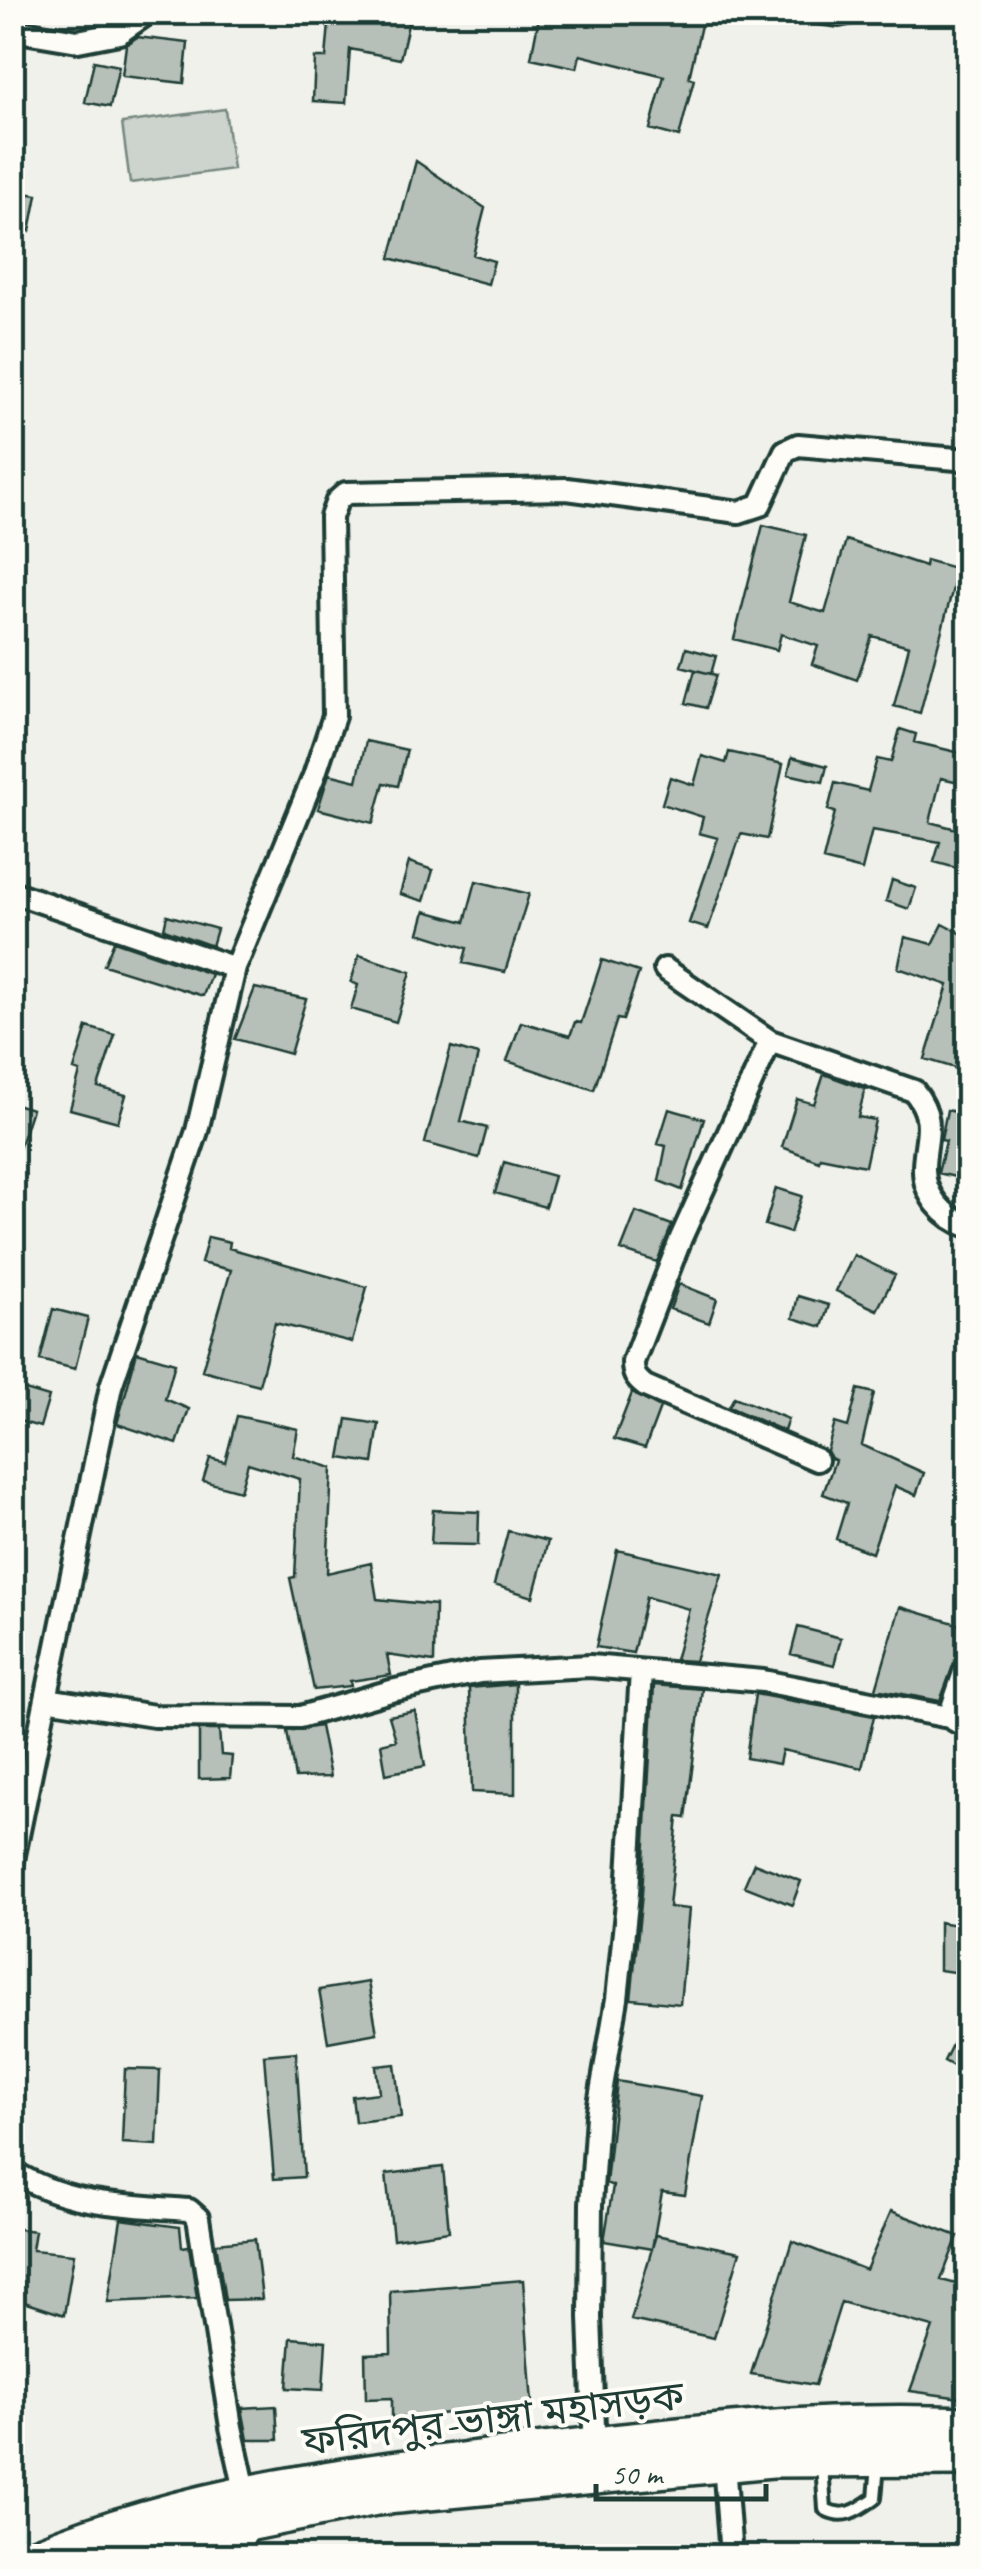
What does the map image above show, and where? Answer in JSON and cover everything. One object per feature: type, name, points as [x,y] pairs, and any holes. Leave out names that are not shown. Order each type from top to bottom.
[{"type":"highway","name":"ফরিদপুর-ভাঙ্গা মহাসড়ক","points":[[596,2461],[724,2463],[924,2423],[968,2425]]},
{"type":"highway","points":[[924,2423],[925,2458]]},
{"type":"highway","name":"ফরিদপুর-ভাঙ্গা মহাসড়ক","points":[[38,2556],[102,2530],[249,2508],[376,2497],[596,2461],[812,2448],[878,2458],[968,2458]]},
{"type":"highway","name":"ফরিদপুর-ভাঙ্গা মহাসড়ক","points":[[113,2556],[249,2508]]},
{"type":"street","points":[[12,30],[78,42],[119,34],[150,12]]},
{"type":"street","points":[[816,12],[852,12]]},
{"type":"street","points":[[12,1866],[111,1386],[196,1131],[235,968],[314,776],[334,716],[331,518],[337,501],[346,493],[567,489],[738,512],[760,505],[785,451],[798,445],[968,460]]},
{"type":"street","points":[[12,892],[235,968]]},
{"type":"street","points":[[665,968],[770,1041],[914,1091],[924,1104],[930,1139],[924,1169],[932,1196],[950,1220],[968,1226]]},
{"type":"street","points":[[770,1041],[681,1238],[632,1362],[635,1378],[645,1386],[817,1460]]},
{"type":"street","points":[[949,1717],[968,1661]]},
{"type":"street","points":[[46,1699],[154,1716],[300,1717],[392,1690],[480,1672],[590,1666],[763,1681],[949,1717],[968,1728]]},
{"type":"street","points":[[596,2461],[591,2204],[597,2116],[617,1999],[628,1893],[641,1670]]},
{"type":"street","points":[[12,2172],[38,2187],[89,2203],[189,2210],[198,2218],[231,2427],[249,2508],[238,2556]]},
{"type":"street","points":[[724,2463],[731,2556]]},
{"type":"lane","points":[[812,2448],[825,2508],[836,2515],[858,2510],[875,2498],[878,2458]]},
{"type":"shaded area","points":[[225,109],[233,169],[130,183],[122,123]]},
{"type":"building","points":[[330,12],[411,12],[400,59],[350,49],[346,103],[313,101],[315,58],[326,58]]},
{"type":"building","points":[[540,12],[593,22],[596,12],[704,12],[689,78],[694,79],[679,137],[650,129],[664,76],[580,55],[577,68],[531,58]]},
{"type":"building","points":[[137,37],[188,43],[184,83],[122,76],[126,45]]},
{"type":"building","points":[[94,61],[119,66],[110,107],[85,102]]},
{"type":"building","points":[[416,161],[485,208],[473,255],[494,261],[488,284],[390,258]]},
{"type":"building","points":[[12,191],[37,195],[30,231],[12,228]]},
{"type":"building","points":[[763,525],[806,535],[789,602],[825,613],[846,540],[925,566],[926,560],[958,569],[920,713],[894,706],[909,646],[872,636],[857,680],[812,664],[818,646],[781,634],[777,650],[734,639]]},
{"type":"building","points":[[686,648],[716,656],[711,674],[681,666]]},
{"type":"building","points":[[695,670],[716,675],[706,708],[686,703]]},
{"type":"building","points":[[900,729],[916,734],[914,742],[965,754],[959,782],[941,778],[930,822],[968,832],[968,847],[960,869],[934,862],[940,842],[872,830],[862,870],[823,860],[835,812],[828,810],[835,783],[868,791],[877,759],[891,762]]},
{"type":"building","points":[[366,741],[407,750],[398,786],[384,783],[373,823],[318,809],[329,774],[357,781]]},
{"type":"building","points":[[729,752],[783,764],[767,839],[741,834],[708,929],[689,923],[718,838],[699,833],[703,817],[662,804],[670,777],[694,785],[702,756],[726,763]]},
{"type":"building","points":[[792,757],[827,766],[823,782],[788,774]]},
{"type":"building","points":[[409,862],[433,870],[424,901],[400,894]]},
{"type":"building","points":[[892,880],[916,888],[909,909],[886,901]]},
{"type":"building","points":[[476,881],[529,894],[505,972],[463,963],[467,948],[419,933],[425,911],[465,922]]},
{"type":"building","points":[[167,915],[217,929],[212,946],[164,929]]},
{"type":"building","points":[[943,924],[968,937],[968,1072],[925,1059],[948,985],[898,968],[905,937],[933,944]]},
{"type":"building","points":[[114,941],[211,974],[203,996],[104,965]]},
{"type":"building","points":[[359,955],[411,972],[396,1022],[351,1009],[358,985],[351,982]]},
{"type":"building","points":[[602,960],[639,972],[623,1020],[617,1019],[594,1090],[507,1061],[521,1022],[570,1036],[575,1022],[581,1023]]},
{"type":"building","points":[[255,988],[306,999],[290,1054],[235,1039]]},
{"type":"building","points":[[87,1027],[115,1035],[98,1087],[126,1095],[118,1122],[70,1109],[80,1072],[74,1070]]},
{"type":"building","points":[[451,1047],[478,1055],[461,1121],[487,1128],[479,1158],[425,1143]]},
{"type":"building","points":[[824,1074],[865,1089],[858,1117],[875,1120],[865,1166],[820,1157],[819,1161],[782,1147],[797,1099],[814,1104]]},
{"type":"building","points":[[12,1103],[32,1109],[16,1158],[12,1157]]},
{"type":"building","points":[[669,1109],[704,1119],[682,1190],[659,1181],[666,1146],[658,1144]]},
{"type":"building","points":[[947,1110],[968,1115],[968,1180],[938,1173],[946,1141],[941,1140]]},
{"type":"building","points":[[504,1162],[554,1176],[545,1207],[495,1193]]},
{"type":"building","points":[[776,1188],[802,1196],[790,1233],[765,1225]]},
{"type":"building","points":[[636,1212],[672,1225],[657,1262],[621,1250]]},
{"type":"building","points":[[208,1237],[230,1242],[229,1248],[367,1287],[352,1342],[275,1323],[259,1385],[202,1370],[231,1270],[201,1263]]},
{"type":"building","points":[[854,1255],[895,1275],[877,1310],[836,1291]]},
{"type":"building","points":[[679,1284],[717,1299],[709,1323],[670,1309]]},
{"type":"building","points":[[798,1296],[829,1305],[822,1327],[793,1318]]},
{"type":"building","points":[[53,1309],[88,1318],[75,1369],[40,1360]]},
{"type":"building","points":[[137,1352],[175,1363],[165,1399],[189,1409],[177,1444],[117,1424]]},
{"type":"building","points":[[12,1386],[49,1397],[40,1427],[12,1419]]},
{"type":"building","points":[[858,1389],[874,1393],[862,1445],[924,1473],[916,1495],[895,1486],[872,1553],[836,1539],[847,1503],[823,1494],[835,1460],[827,1451],[835,1423],[848,1427]]},
{"type":"building","points":[[632,1393],[660,1408],[645,1448],[614,1439]]},
{"type":"building","points":[[734,1397],[788,1419],[784,1431],[729,1407]]},
{"type":"building","points":[[237,1416],[298,1429],[293,1456],[332,1468],[327,1573],[371,1563],[377,1599],[435,1605],[434,1662],[387,1655],[391,1675],[350,1681],[351,1686],[314,1690],[290,1578],[295,1577],[300,1479],[248,1463],[240,1491],[203,1481],[210,1458],[225,1462]]},
{"type":"building","points":[[347,1419],[379,1424],[373,1463],[340,1458]]},
{"type":"building","points":[[433,1510],[479,1512],[478,1545],[431,1544]]},
{"type":"building","points":[[508,1531],[548,1541],[533,1597],[494,1585]]},
{"type":"building","points":[[617,1550],[722,1574],[695,1661],[675,1660],[689,1609],[646,1597],[633,1653],[596,1647]]},
{"type":"building","points":[[900,1607],[968,1627],[940,1701],[876,1689]]},
{"type":"building","points":[[798,1627],[841,1638],[834,1665],[791,1654]]},
{"type":"building","points":[[515,1684],[515,1794],[472,1792],[469,1688]]},
{"type":"building","points":[[654,1685],[702,1689],[686,1818],[678,1817],[669,1907],[689,1909],[680,2004],[631,1999],[642,1894]]},
{"type":"building","points":[[755,1694],[874,1716],[862,1768],[782,1750],[779,1764],[746,1758]]},
{"type":"building","points":[[415,1711],[425,1766],[386,1774],[381,1744],[396,1740],[389,1716]]},
{"type":"building","points":[[320,1726],[330,1777],[295,1778],[287,1731]]},
{"type":"building","points":[[199,1730],[219,1730],[221,1755],[232,1756],[230,1778],[199,1779]]},
{"type":"building","points":[[754,1863],[801,1881],[792,1905],[744,1886]]},
{"type":"building","points":[[939,1922],[968,1927],[968,1974],[939,1970]]},
{"type":"building","points":[[368,1982],[377,2033],[328,2042],[319,1990]]},
{"type":"building","points":[[968,2012],[968,2074],[944,2061]]},
{"type":"building","points":[[296,2052],[304,2177],[274,2179],[264,2055]]},
{"type":"building","points":[[395,2064],[401,2117],[355,2122],[352,2096],[379,2093],[376,2066]]},
{"type":"building","points":[[125,2069],[160,2070],[157,2145],[122,2143]]},
{"type":"building","points":[[617,2081],[702,2096],[685,2195],[662,2192],[652,2249],[604,2241],[613,2186],[606,2183]]},
{"type":"building","points":[[443,2167],[449,2231],[393,2239],[386,2174]]},
{"type":"building","points":[[891,2211],[958,2236],[941,2280],[968,2287],[968,2372],[961,2398],[910,2391],[933,2327],[841,2302],[815,2385],[751,2374],[792,2241],[866,2270]]},
{"type":"building","points":[[121,2219],[180,2227],[182,2247],[189,2246],[197,2298],[108,2302]]},
{"type":"building","points":[[12,2228],[35,2231],[32,2250],[74,2254],[64,2315],[12,2298]]},
{"type":"building","points":[[656,2235],[740,2252],[714,2338],[631,2320]]},
{"type":"building","points":[[255,2239],[262,2299],[225,2300],[216,2243]]},
{"type":"building","points":[[523,2280],[532,2404],[392,2419],[392,2398],[366,2399],[365,2354],[391,2353],[390,2291]]},
{"type":"building","points":[[291,2338],[326,2341],[323,2390],[287,2388]]},
{"type":"building","points":[[276,2406],[278,2440],[248,2440],[242,2408]]}]
